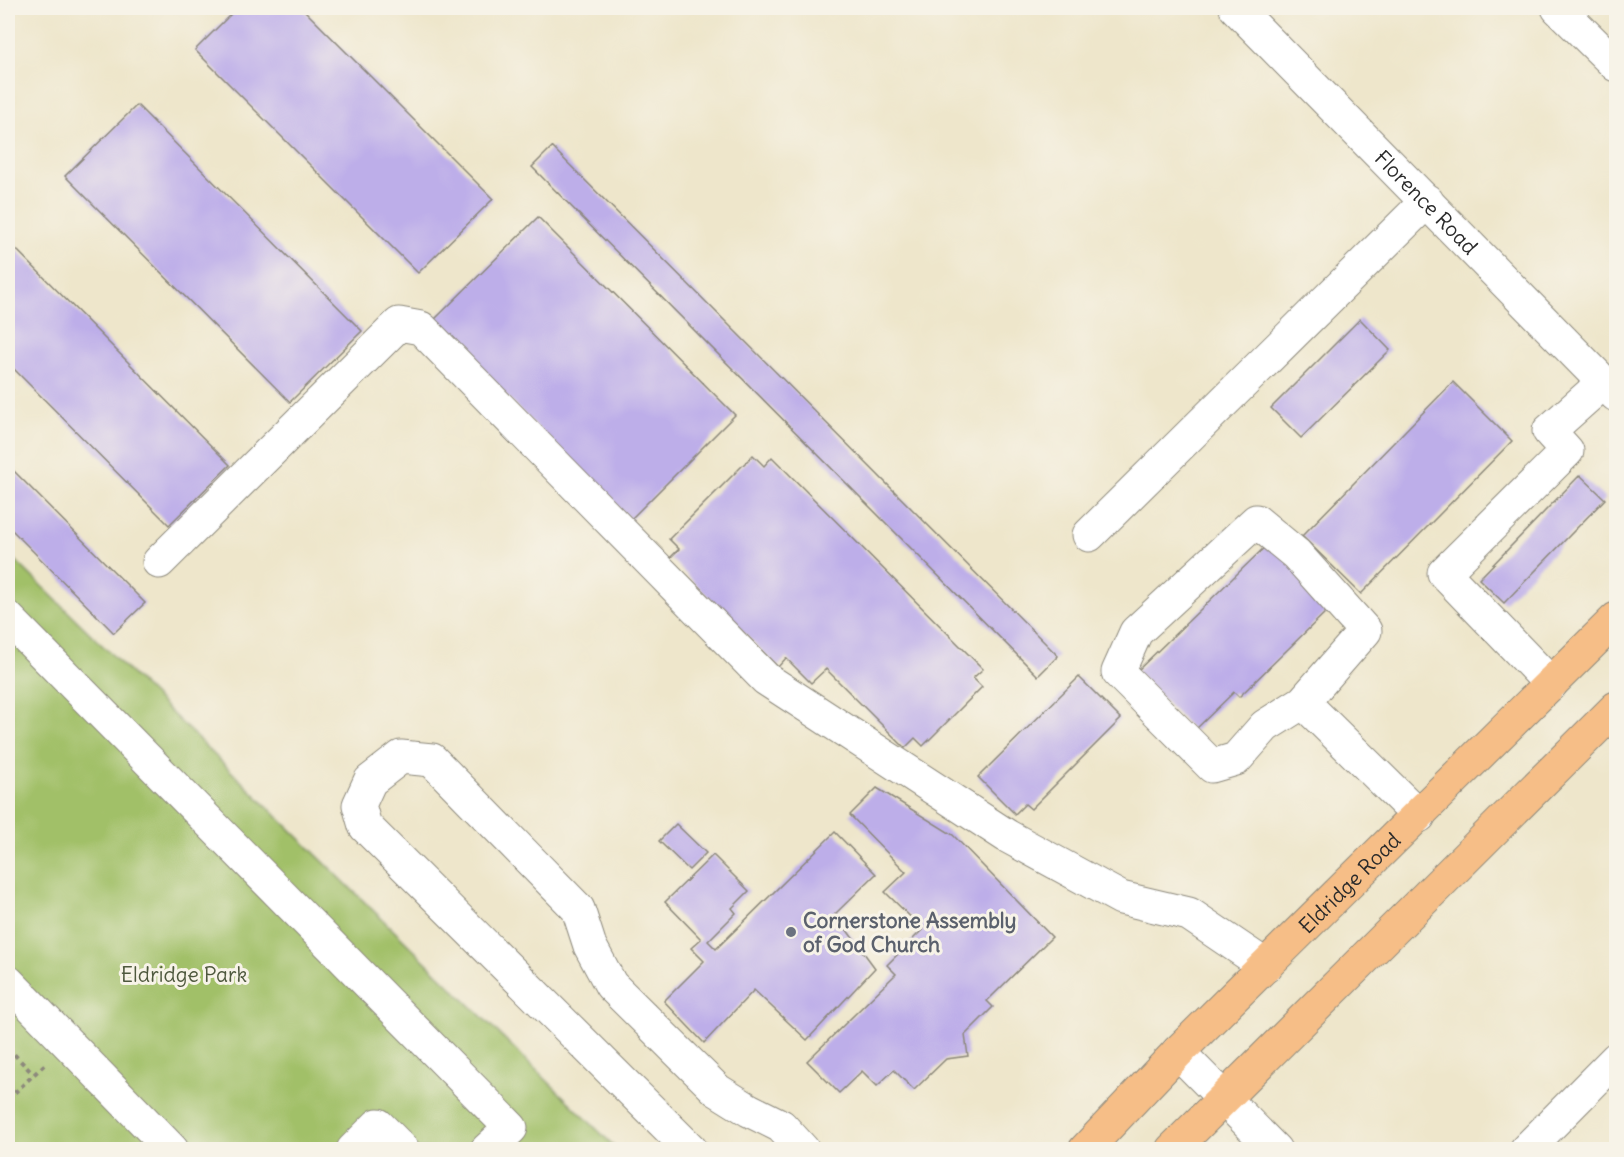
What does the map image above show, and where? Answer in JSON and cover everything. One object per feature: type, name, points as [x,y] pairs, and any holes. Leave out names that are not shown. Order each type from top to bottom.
[{"type":"main road","name":"Eldridge Road","points":[[1085,1149],[1178,1053],[1617,619]]},
{"type":"main road","points":[[1172,1149],[1617,708]]},
{"type":"street","name":"Florence Road","points":[[1236,8],[1610,389]]},
{"type":"street","points":[[1558,8],[1617,65]]},
{"type":"street","points":[[1089,535],[1427,201]]},
{"type":"street","points":[[159,562],[399,324],[421,327],[766,679],[1007,836],[1121,898],[1189,914],[1266,966]]},
{"type":"street","points":[[1551,684],[1444,573],[1567,450],[1550,431],[1610,389]]},
{"type":"street","points":[[1256,521],[1296,554],[1365,631],[1303,702],[1265,726],[1236,759],[1212,766],[1118,672],[1136,632],[1256,521]]},
{"type":"street","points":[[8,618],[511,1128],[488,1149]]},
{"type":"street","points":[[1303,702],[1419,816]]},
{"type":"street","points":[[691,1149],[365,826],[359,805],[370,781],[400,757],[432,760],[578,909],[590,946],[611,985],[717,1089],[749,1110],[781,1126],[803,1149]]},
{"type":"street","points":[[8,982],[172,1149]]},
{"type":"street","points":[[1178,1053],[1275,1149]]},
{"type":"street","points":[[1526,1149],[1617,1059]]},
{"type":"street","points":[[353,1149],[378,1125],[403,1149]]},
{"type":"path","points":[[8,1099],[67,1044]]},
{"type":"path","points":[[8,1048],[33,1074]]},
{"type":"green space","name":"Eldridge Park","points":[[8,553],[617,1149],[8,1149]]},
{"type":"building","points":[[237,8],[302,8],[493,199],[418,273],[195,50]]},
{"type":"building","points":[[137,105],[362,331],[290,402],[65,176]]},
{"type":"building","points":[[552,147],[1058,656],[1038,676],[532,167]]},
{"type":"building","points":[[538,217],[735,415],[630,520],[432,322]]},
{"type":"building","points":[[8,241],[230,465],[169,525],[8,363]]},
{"type":"building","points":[[1360,319],[1390,350],[1301,438],[1271,408]]},
{"type":"building","points":[[1453,382],[1512,441],[1361,594],[1302,536]]},
{"type":"building","points":[[753,455],[764,466],[772,457],[983,669],[973,678],[982,687],[923,746],[915,738],[905,748],[826,669],[811,683],[786,658],[778,667],[670,558],[679,549],[669,539]]},
{"type":"building","points":[[8,465],[145,603],[114,633],[8,526]]},
{"type":"building","points":[[1580,475],[1605,499],[1504,603],[1479,579]]},
{"type":"building","points":[[1270,542],[1332,606],[1239,697],[1234,692],[1194,731],[1136,672]]},
{"type":"building","points":[[1079,677],[1121,719],[1031,809],[1025,804],[1015,814],[978,777]]},
{"type":"building","points":[[877,788],[953,835],[1052,937],[987,1001],[993,1007],[965,1035],[968,1056],[946,1059],[914,1090],[894,1070],[877,1086],[862,1071],[839,1093],[807,1061],[896,974],[887,965],[923,929],[885,892],[906,872],[850,815]]},
{"type":"building","points":[[676,824],[706,853],[689,870],[659,841]]},
{"type":"building","name":"Cornerstone Assembly of God Church","points":[[835,832],[876,874],[835,914],[875,968],[807,1040],[754,990],[704,1043],[664,1001],[704,961],[691,948],[701,939],[665,902],[713,855],[749,891],[732,908],[736,913],[708,941],[716,949]]},
{"type":"place","name":"Cornerstone Assembly of God Church","points":[[791,932]]}]
